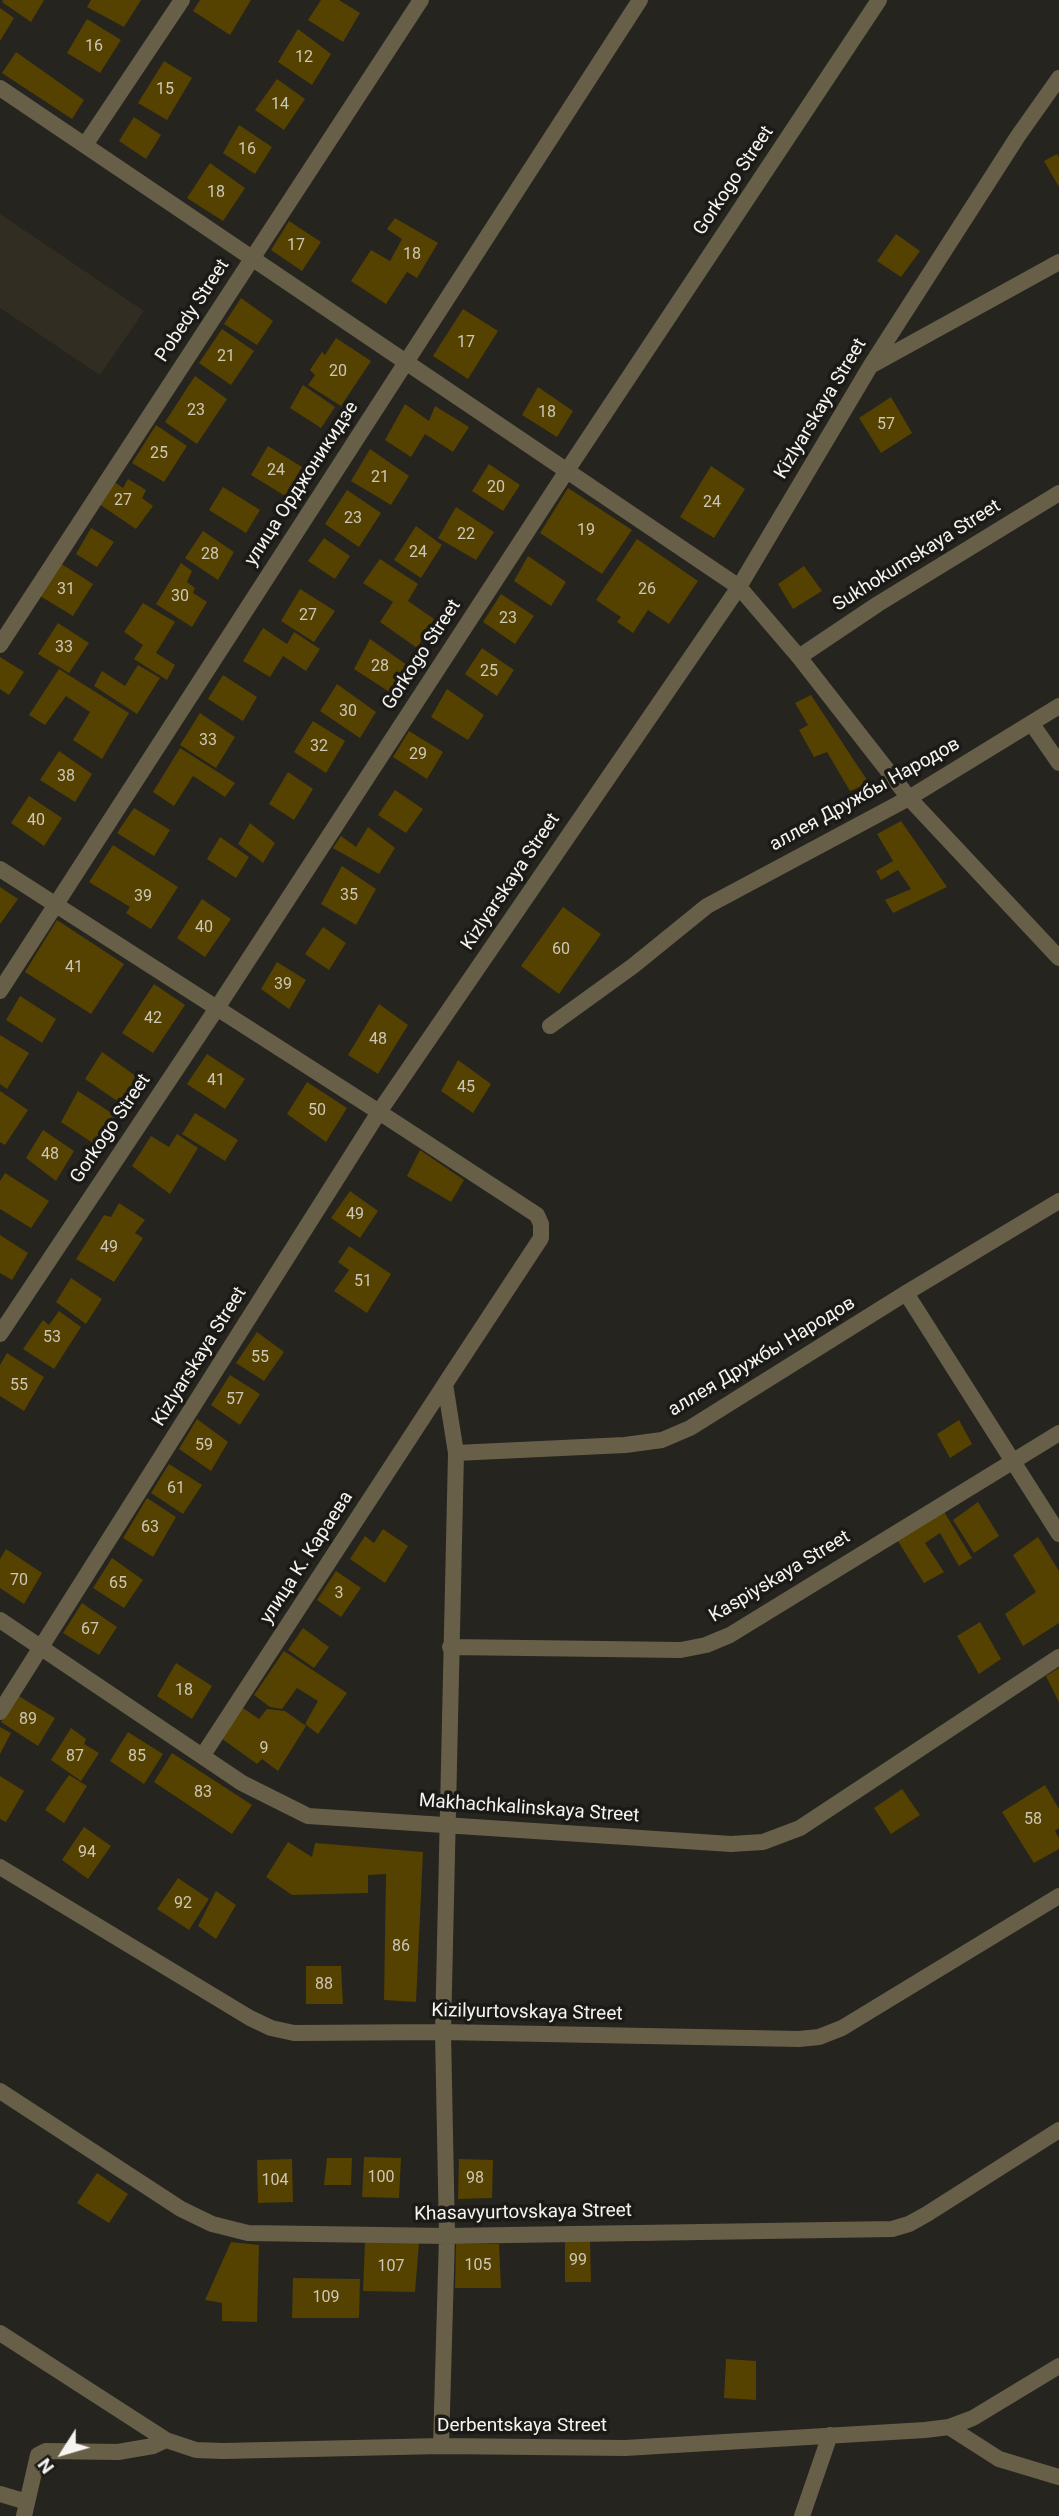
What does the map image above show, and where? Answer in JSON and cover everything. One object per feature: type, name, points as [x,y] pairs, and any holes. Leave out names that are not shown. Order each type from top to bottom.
[{"type":"street","points":[[85,145],[182,0]]},
{"type":"street","name":"Pobedy Street","points":[[0,645],[421,0]]},
{"type":"street","name":"улица Орджоникидзе","points":[[0,992],[640,0]]},
{"type":"street","name":"Gorkogo Street","points":[[0,1334],[879,0]]},
{"type":"street","name":"Kizlyarskaya Street","points":[[0,1712],[379,1112],[739,587],[871,365],[1018,136],[1059,78]]},
{"type":"street","points":[[0,88],[739,587],[799,657],[909,798],[1059,958]]},
{"type":"street","points":[[871,365],[1059,262]]},
{"type":"street","name":"Sukhokumskaya Street","points":[[799,657],[878,604],[1059,493]]},
{"type":"street","name":"аллея Дружбы Народов","points":[[550,1026],[633,966],[707,906],[909,798],[1059,706]]},
{"type":"street","points":[[1032,724],[1059,763]]},
{"type":"street","points":[[0,869],[379,1112]]},
{"type":"street","name":"улица К. Караева","points":[[203,1755],[541,1238],[541,1224],[537,1215],[379,1112]]},
{"type":"street","name":"аллея Дружбы Народов","points":[[456,1452],[625,1445],[663,1440],[690,1428],[1059,1201]]},
{"type":"street","points":[[906,1293],[1059,1534]]},
{"type":"street","points":[[441,2446],[447,2236],[443,2032],[456,1452],[445,1384]]},
{"type":"street","name":"Kaspiyskaya Street","points":[[450,1647],[681,1650],[706,1645],[730,1635],[1059,1433]]},
{"type":"street","name":"Makhachkalinskaya Street","points":[[0,1620],[242,1783],[308,1816],[731,1844],[763,1842],[800,1828],[1059,1657]]},
{"type":"street","name":"Kizilyurtovskaya Street","points":[[0,1867],[250,2018],[271,2028],[294,2033],[443,2032],[799,2039],[819,2037],[842,2028],[1059,1896]]},
{"type":"street","name":"Khasavyurtovskaya Street","points":[[0,2091],[181,2209],[212,2224],[248,2233],[447,2236],[892,2229],[927,2214],[1059,2130]]},
{"type":"street","name":"Derbentskaya Street","points":[[0,2333],[166,2440],[197,2449],[223,2451],[441,2446],[625,2448],[949,2427],[973,2418],[1059,2366]]},
{"type":"street","points":[[949,2427],[999,2459],[1059,2477]]},
{"type":"street","points":[[802,2516],[830,2435]]},
{"type":"street","points":[[0,2494],[25,2509],[38,2455],[47,2451],[118,2452],[153,2446],[166,2440]]},
{"type":"shaded area","points":[[0,214],[144,311],[100,375],[0,308]]},
{"type":"building","points":[[44,0],[31,22],[2,2]]},
{"type":"building","points":[[91,0],[141,0],[124,27],[87,7]]},
{"type":"building","points":[[200,0],[251,0],[230,35],[193,11]]},
{"type":"building","points":[[321,0],[339,0],[360,13],[343,42],[308,20]]},
{"type":"building","points":[[0,8],[14,18],[0,41]]},
{"type":"building","points":[[87,19],[121,40],[100,73],[67,53]]},
{"type":"building","points":[[298,29],[331,54],[312,85],[278,62]]},
{"type":"building","points":[[16,52],[84,100],[72,119],[2,73]]},
{"type":"building","points":[[164,61],[192,78],[167,120],[138,103]]},
{"type":"building","points":[[277,79],[305,99],[284,130],[255,110]]},
{"type":"building","points":[[134,117],[161,135],[146,159],[119,141]]},
{"type":"building","points":[[239,125],[272,147],[255,174],[223,153]]},
{"type":"building","points":[[1057,154],[1059,157],[1059,187],[1044,161]]},
{"type":"building","points":[[210,163],[245,188],[223,221],[187,198]]},
{"type":"building","points":[[395,218],[438,243],[417,278],[407,272],[386,304],[351,281],[371,250],[390,261],[402,239],[387,229]]},
{"type":"building","points":[[289,221],[321,242],[302,271],[271,250]]},
{"type":"building","points":[[896,234],[920,251],[901,277],[877,261]]},
{"type":"building","points":[[241,298],[273,321],[257,345],[224,324]]},
{"type":"building","points":[[463,309],[498,331],[468,379],[433,356]]},
{"type":"building","points":[[222,329],[254,351],[231,385],[199,363]]},
{"type":"building","points":[[336,338],[371,361],[341,406],[308,385],[315,375],[310,370],[322,352],[325,355]]},
{"type":"building","points":[[195,376],[227,399],[197,444],[165,422]]},
{"type":"building","points":[[303,385],[335,407],[321,428],[290,408]]},
{"type":"building","points":[[538,387],[573,411],[557,437],[522,415]]},
{"type":"building","points":[[891,397],[912,433],[881,453],[859,418]]},
{"type":"building","points":[[405,404],[429,421],[435,406],[469,427],[453,452],[425,434],[411,457],[385,440]]},
{"type":"building","points":[[156,425],[187,446],[164,482],[132,463]]},
{"type":"building","points":[[268,446],[302,467],[285,496],[251,475]]},
{"type":"building","points":[[370,449],[409,476],[391,505],[351,481]]},
{"type":"building","points":[[489,464],[520,485],[503,511],[472,491]]},
{"type":"building","points":[[711,466],[745,489],[714,538],[680,517]]},
{"type":"building","points":[[128,479],[146,490],[142,498],[153,506],[136,529],[99,504],[113,481],[123,488]]},
{"type":"building","points":[[223,487],[260,510],[246,533],[209,510]]},
{"type":"building","points":[[568,488],[632,530],[602,574],[540,533]]},
{"type":"building","points":[[347,490],[381,513],[359,547],[325,524]]},
{"type":"building","points":[[456,507],[494,532],[476,560],[438,538]]},
{"type":"building","points":[[416,526],[442,545],[421,578],[394,560]]},
{"type":"building","points":[[91,528],[114,542],[97,567],[76,554]]},
{"type":"building","points":[[203,531],[234,552],[218,580],[185,558]]},
{"type":"building","points":[[324,538],[350,556],[335,579],[308,561]]},
{"type":"building","points":[[637,539],[698,581],[669,624],[648,610],[633,633],[617,622],[621,617],[596,600]]},
{"type":"building","points":[[528,556],[566,582],[551,606],[514,581]]},
{"type":"building","points":[[380,559],[418,584],[408,601],[434,619],[417,648],[380,622],[393,602],[363,583]]},
{"type":"building","points":[[60,563],[93,584],[73,616],[40,596]]},
{"type":"building","points":[[181,563],[192,571],[187,582],[195,588],[193,593],[207,602],[192,627],[156,604]]},
{"type":"building","points":[[804,566],[822,591],[793,609],[778,584]]},
{"type":"building","points":[[300,589],[335,611],[314,642],[281,621]]},
{"type":"building","points":[[501,594],[534,616],[515,644],[483,622]]},
{"type":"building","points":[[143,603],[175,622],[156,653],[175,665],[167,680],[134,659],[143,645],[124,632]]},
{"type":"building","points":[[58,623],[89,643],[69,673],[38,654]]},
{"type":"building","points":[[263,628],[287,644],[294,632],[320,649],[306,671],[283,656],[270,677],[243,661]]},
{"type":"building","points":[[370,639],[407,665],[391,693],[354,669]]},
{"type":"building","points":[[482,648],[514,670],[497,696],[465,674]]},
{"type":"building","points":[[0,657],[24,672],[9,695],[0,689]]},
{"type":"building","points":[[138,665],[160,678],[137,714],[94,686],[102,671],[125,686]]},
{"type":"building","points":[[59,669],[129,713],[102,759],[73,740],[90,712],[66,696],[45,725],[29,715]]},
{"type":"building","points":[[223,675],[257,697],[243,721],[208,699]]},
{"type":"building","points":[[337,684],[376,712],[360,738],[320,711]]},
{"type":"building","points":[[447,689],[484,715],[468,740],[431,717]]},
{"type":"building","points":[[811,695],[869,783],[850,791],[827,752],[814,757],[799,730],[808,725],[795,703]]},
{"type":"building","points":[[200,713],[235,737],[216,768],[180,745]]},
{"type":"building","points":[[313,721],[345,741],[326,773],[294,752]]},
{"type":"building","points":[[409,731],[443,752],[427,779],[393,757]]},
{"type":"building","points":[[180,748],[235,783],[225,797],[193,776],[174,806],[153,792]]},
{"type":"building","points":[[59,751],[92,774],[75,802],[40,780]]},
{"type":"building","points":[[288,772],[313,789],[294,820],[269,804]]},
{"type":"building","points":[[395,790],[423,809],[406,833],[378,815]]},
{"type":"building","points":[[29,796],[62,818],[44,846],[11,823]]},
{"type":"building","points":[[134,808],[170,830],[154,856],[117,833]]},
{"type":"building","points":[[901,821],[947,887],[893,913],[885,900],[911,889],[898,870],[881,880],[876,871],[893,861],[877,834]]},
{"type":"building","points":[[250,823],[275,843],[263,863],[238,844]]},
{"type":"building","points":[[368,827],[395,848],[379,874],[333,848],[341,836],[356,847]]},
{"type":"building","points":[[220,837],[249,857],[236,878],[207,859]]},
{"type":"building","points":[[113,845],[178,887],[151,929],[126,913],[130,907],[89,882]]},
{"type":"building","points":[[342,866],[376,889],[356,925],[321,904]]},
{"type":"building","points":[[0,887],[18,899],[0,924]]},
{"type":"building","points":[[202,899],[231,919],[205,957],[177,938]]},
{"type":"building","points":[[563,907],[601,934],[559,994],[521,966]]},
{"type":"building","points":[[57,920],[124,964],[91,1014],[25,972]]},
{"type":"building","points":[[323,927],[346,943],[329,970],[305,954]]},
{"type":"building","points":[[277,962],[306,980],[289,1009],[261,989]]},
{"type":"building","points":[[154,984],[185,1005],[153,1053],[122,1033]]},
{"type":"building","points":[[20,996],[56,1019],[42,1043],[6,1020]]},
{"type":"building","points":[[379,1004],[408,1025],[378,1074],[348,1055]]},
{"type":"building","points":[[0,1035],[29,1053],[7,1089],[0,1084]]},
{"type":"building","points":[[102,1052],[140,1079],[123,1105],[85,1079]]},
{"type":"building","points":[[207,1054],[245,1079],[225,1109],[187,1084]]},
{"type":"building","points":[[458,1060],[491,1084],[473,1113],[441,1091]]},
{"type":"building","points":[[307,1082],[347,1108],[326,1142],[287,1114]]},
{"type":"building","points":[[0,1091],[28,1110],[5,1145],[0,1142]]},
{"type":"building","points":[[78,1091],[116,1116],[99,1147],[61,1122]]},
{"type":"building","points":[[195,1113],[238,1140],[225,1161],[182,1134]]},
{"type":"building","points":[[43,1130],[74,1151],[56,1181],[26,1158]]},
{"type":"building","points":[[177,1134],[198,1148],[170,1194],[132,1166],[151,1136],[169,1147]]},
{"type":"building","points":[[420,1150],[464,1180],[451,1202],[407,1176]]},
{"type":"building","points":[[5,1173],[49,1201],[31,1228],[0,1209],[0,1181]]},
{"type":"building","points":[[350,1191],[378,1211],[360,1238],[331,1218]]},
{"type":"building","points":[[119,1203],[145,1220],[135,1233],[143,1238],[114,1282],[76,1259],[104,1215],[111,1217]]},
{"type":"building","points":[[0,1235],[28,1253],[12,1280],[0,1273]]},
{"type":"building","points":[[349,1246],[391,1274],[367,1313],[334,1291],[349,1270],[338,1262]]},
{"type":"building","points":[[71,1278],[102,1299],[86,1324],[56,1302]]},
{"type":"building","points":[[59,1311],[81,1327],[54,1369],[23,1349],[43,1320],[49,1325]]},
{"type":"building","points":[[257,1332],[284,1352],[264,1381],[236,1363]]},
{"type":"building","points":[[7,1353],[44,1377],[24,1411],[0,1396],[0,1365]]},
{"type":"building","points":[[230,1375],[260,1394],[240,1425],[211,1405]]},
{"type":"building","points":[[197,1419],[228,1442],[211,1471],[179,1449]]},
{"type":"building","points":[[959,1420],[972,1444],[950,1458],[937,1434]]},
{"type":"building","points":[[169,1464],[202,1485],[183,1514],[151,1493]]},
{"type":"building","points":[[147,1498],[176,1517],[153,1557],[123,1538]]},
{"type":"building","points":[[978,1502],[999,1536],[974,1553],[953,1520]]},
{"type":"building","points":[[943,1510],[972,1558],[959,1566],[940,1533],[925,1543],[944,1572],[924,1583],[896,1538]]},
{"type":"building","points":[[383,1529],[408,1546],[385,1583],[350,1559],[365,1536],[374,1543]]},
{"type":"building","points":[[1038,1537],[1059,1571],[1059,1623],[1023,1646],[1005,1614],[1036,1592],[1013,1555]]},
{"type":"building","points":[[6,1549],[42,1573],[24,1604],[0,1588],[0,1559]]},
{"type":"building","points":[[112,1558],[143,1580],[124,1608],[93,1588]]},
{"type":"building","points":[[336,1571],[361,1588],[341,1617],[317,1600]]},
{"type":"building","points":[[82,1603],[117,1627],[99,1655],[63,1633]]},
{"type":"building","points":[[980,1622],[1001,1659],[979,1674],[957,1636]]},
{"type":"building","points":[[303,1628],[329,1647],[314,1668],[288,1650]]},
{"type":"building","points":[[284,1651],[347,1693],[318,1734],[305,1724],[318,1701],[297,1688],[282,1709],[270,1707],[254,1695]]},
{"type":"building","points":[[176,1663],[212,1686],[192,1719],[157,1696]]},
{"type":"building","points":[[1059,1668],[1059,1702],[1046,1676]]},
{"type":"building","points":[[17,1695],[55,1718],[38,1746],[1,1722]]},
{"type":"building","points":[[243,1708],[259,1719],[267,1709],[285,1711],[306,1726],[278,1771],[262,1759],[257,1764],[221,1738]]},
{"type":"building","points":[[0,1727],[11,1733],[0,1754]]},
{"type":"building","points":[[71,1728],[86,1739],[84,1744],[99,1753],[81,1781],[51,1760]]},
{"type":"building","points":[[128,1732],[163,1754],[144,1784],[110,1761]]},
{"type":"building","points":[[172,1753],[252,1805],[232,1834],[154,1782]]},
{"type":"building","points":[[69,1775],[87,1786],[64,1823],[45,1810]]},
{"type":"building","points":[[0,1776],[24,1791],[6,1822],[0,1819]]},
{"type":"building","points":[[1045,1785],[1059,1809],[1059,1828],[1055,1831],[1059,1838],[1059,1849],[1034,1863],[1002,1812]]},
{"type":"building","points":[[902,1789],[920,1815],[891,1834],[874,1808]]},
{"type":"building","points":[[84,1827],[111,1846],[88,1879],[62,1860]]},
{"type":"building","points":[[288,1842],[312,1857],[315,1843],[423,1852],[416,2002],[384,2000],[386,1874],[368,1875],[368,1893],[292,1895],[266,1877]]},
{"type":"building","points":[[178,1878],[209,1899],[189,1930],[157,1909]]},
{"type":"building","points":[[216,1891],[236,1905],[216,1939],[198,1926]]},
{"type":"building","points":[[306,1966],[341,1966],[343,2004],[306,2004]]},
{"type":"building","points":[[364,2157],[401,2158],[399,2198],[362,2197]]},
{"type":"building","points":[[327,2158],[352,2158],[351,2185],[324,2185]]},
{"type":"building","points":[[292,2159],[293,2202],[258,2203],[257,2160]]},
{"type":"building","points":[[459,2159],[493,2160],[492,2198],[458,2199]]},
{"type":"building","points":[[97,2173],[128,2194],[109,2223],[77,2203]]},
{"type":"building","points":[[565,2238],[590,2240],[591,2282],[565,2282]]},
{"type":"building","points":[[231,2242],[259,2245],[257,2322],[222,2321],[222,2303],[205,2300]]},
{"type":"building","points":[[365,2242],[419,2243],[415,2292],[363,2291]]},
{"type":"building","points":[[456,2244],[499,2244],[501,2288],[455,2288]]},
{"type":"building","points":[[293,2278],[360,2279],[359,2318],[292,2318]]},
{"type":"building","points":[[726,2359],[756,2361],[756,2400],[724,2398]]}]
